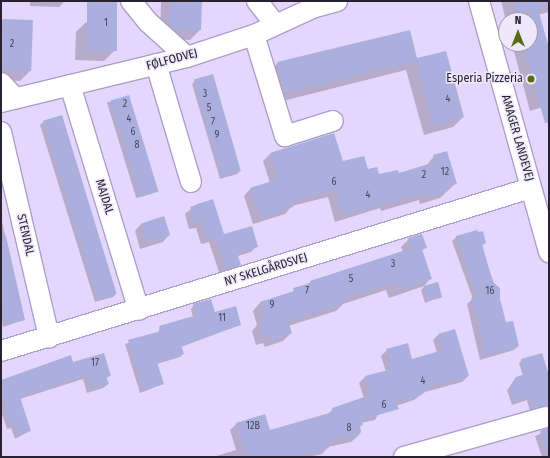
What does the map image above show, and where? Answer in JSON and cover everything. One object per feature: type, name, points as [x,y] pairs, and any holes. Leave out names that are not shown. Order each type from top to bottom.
[{"type":"street","points":[[131,1],[148,22],[187,57]]},
{"type":"street","points":[[257,1],[275,24]]},
{"type":"street","name":"FØLFODVEJ","points":[[8,100],[187,57],[254,36],[275,24],[315,7],[337,1]]},
{"type":"street","name":"AMAGER LANDEVEJ","points":[[479,1],[549,252]]},
{"type":"street","points":[[254,36],[285,136],[333,121]]},
{"type":"street","points":[[156,64],[191,182]]},
{"type":"street","points":[[1,83],[8,100]]},
{"type":"street","name":"MAJDAL","points":[[70,85],[139,310]]},
{"type":"street","name":"STENDAL","points":[[1,132],[49,337]]},
{"type":"street","name":"NY SKELGÅRDSVEJ","points":[[1,351],[139,310],[531,188]]},
{"type":"street","points":[[404,457],[546,417]]},
{"type":"building","points":[[87,1],[117,1],[117,51],[87,51]]},
{"type":"building","points":[[170,1],[202,1],[201,30],[174,30],[169,26]]},
{"type":"building","points":[[513,1],[549,1],[549,6],[538,9],[549,48],[549,123],[545,123],[525,52],[538,52],[538,12],[516,12]]},
{"type":"building","points":[[3,19],[33,20],[31,71],[1,70]]},
{"type":"building","points":[[410,30],[417,58],[446,51],[464,117],[433,126],[416,61],[285,93],[277,62]]},
{"type":"building","points":[[213,74],[241,171],[222,177],[194,80]]},
{"type":"building","points":[[129,95],[159,192],[140,197],[111,101]]},
{"type":"building","points":[[62,115],[117,294],[98,300],[43,121]]},
{"type":"building","points":[[334,133],[343,161],[364,156],[368,169],[377,167],[379,174],[398,170],[399,173],[435,162],[433,155],[447,151],[457,184],[447,186],[448,191],[427,197],[426,193],[342,215],[335,191],[327,193],[326,191],[291,202],[293,207],[260,217],[250,188],[278,179],[270,153]]},
{"type":"building","points":[[213,199],[224,234],[252,226],[258,247],[237,253],[241,265],[226,270],[215,236],[207,239],[202,222],[195,224],[190,207]]},
{"type":"building","points":[[164,216],[170,235],[147,242],[141,223]]},
{"type":"building","points":[[477,230],[478,232],[483,231],[486,243],[482,244],[490,273],[494,283],[500,288],[500,299],[506,322],[513,321],[519,346],[484,356],[481,330],[471,298],[478,297],[456,236]]},
{"type":"building","points":[[422,234],[427,248],[422,249],[432,279],[397,291],[394,283],[343,299],[345,303],[288,321],[292,333],[272,340],[271,336],[264,338],[259,322],[265,320],[260,302],[294,291],[293,288],[311,283],[310,281],[412,248],[408,238]]},
{"type":"building","points":[[1,236],[6,236],[25,320],[6,324],[1,300]]},
{"type":"building","points":[[438,282],[442,297],[428,301],[424,286]]},
{"type":"building","points":[[211,299],[215,312],[236,306],[241,325],[181,345],[184,354],[157,362],[164,384],[143,390],[128,340],[161,331],[159,326],[197,315],[193,304]]},
{"type":"building","points":[[455,329],[469,376],[432,386],[421,395],[396,402],[399,409],[361,420],[363,425],[360,426],[361,432],[358,436],[327,442],[329,448],[298,457],[246,457],[236,423],[265,414],[270,430],[333,412],[332,408],[370,395],[365,376],[392,369],[386,349],[408,343],[412,359],[443,350],[438,334]]},
{"type":"building","points":[[104,353],[111,376],[106,377],[109,384],[92,389],[87,375],[20,397],[31,431],[19,435],[15,424],[11,425],[1,393],[1,380],[71,355],[73,362]]},
{"type":"building","points":[[542,353],[549,375],[549,406],[533,409],[530,398],[515,402],[510,386],[516,377],[526,374],[521,359]]},
{"type":"building","points":[[549,428],[549,450],[546,451],[540,431]]},
{"type":"place","name":"Esperia Pizzeria","points":[[531,79]]}]
